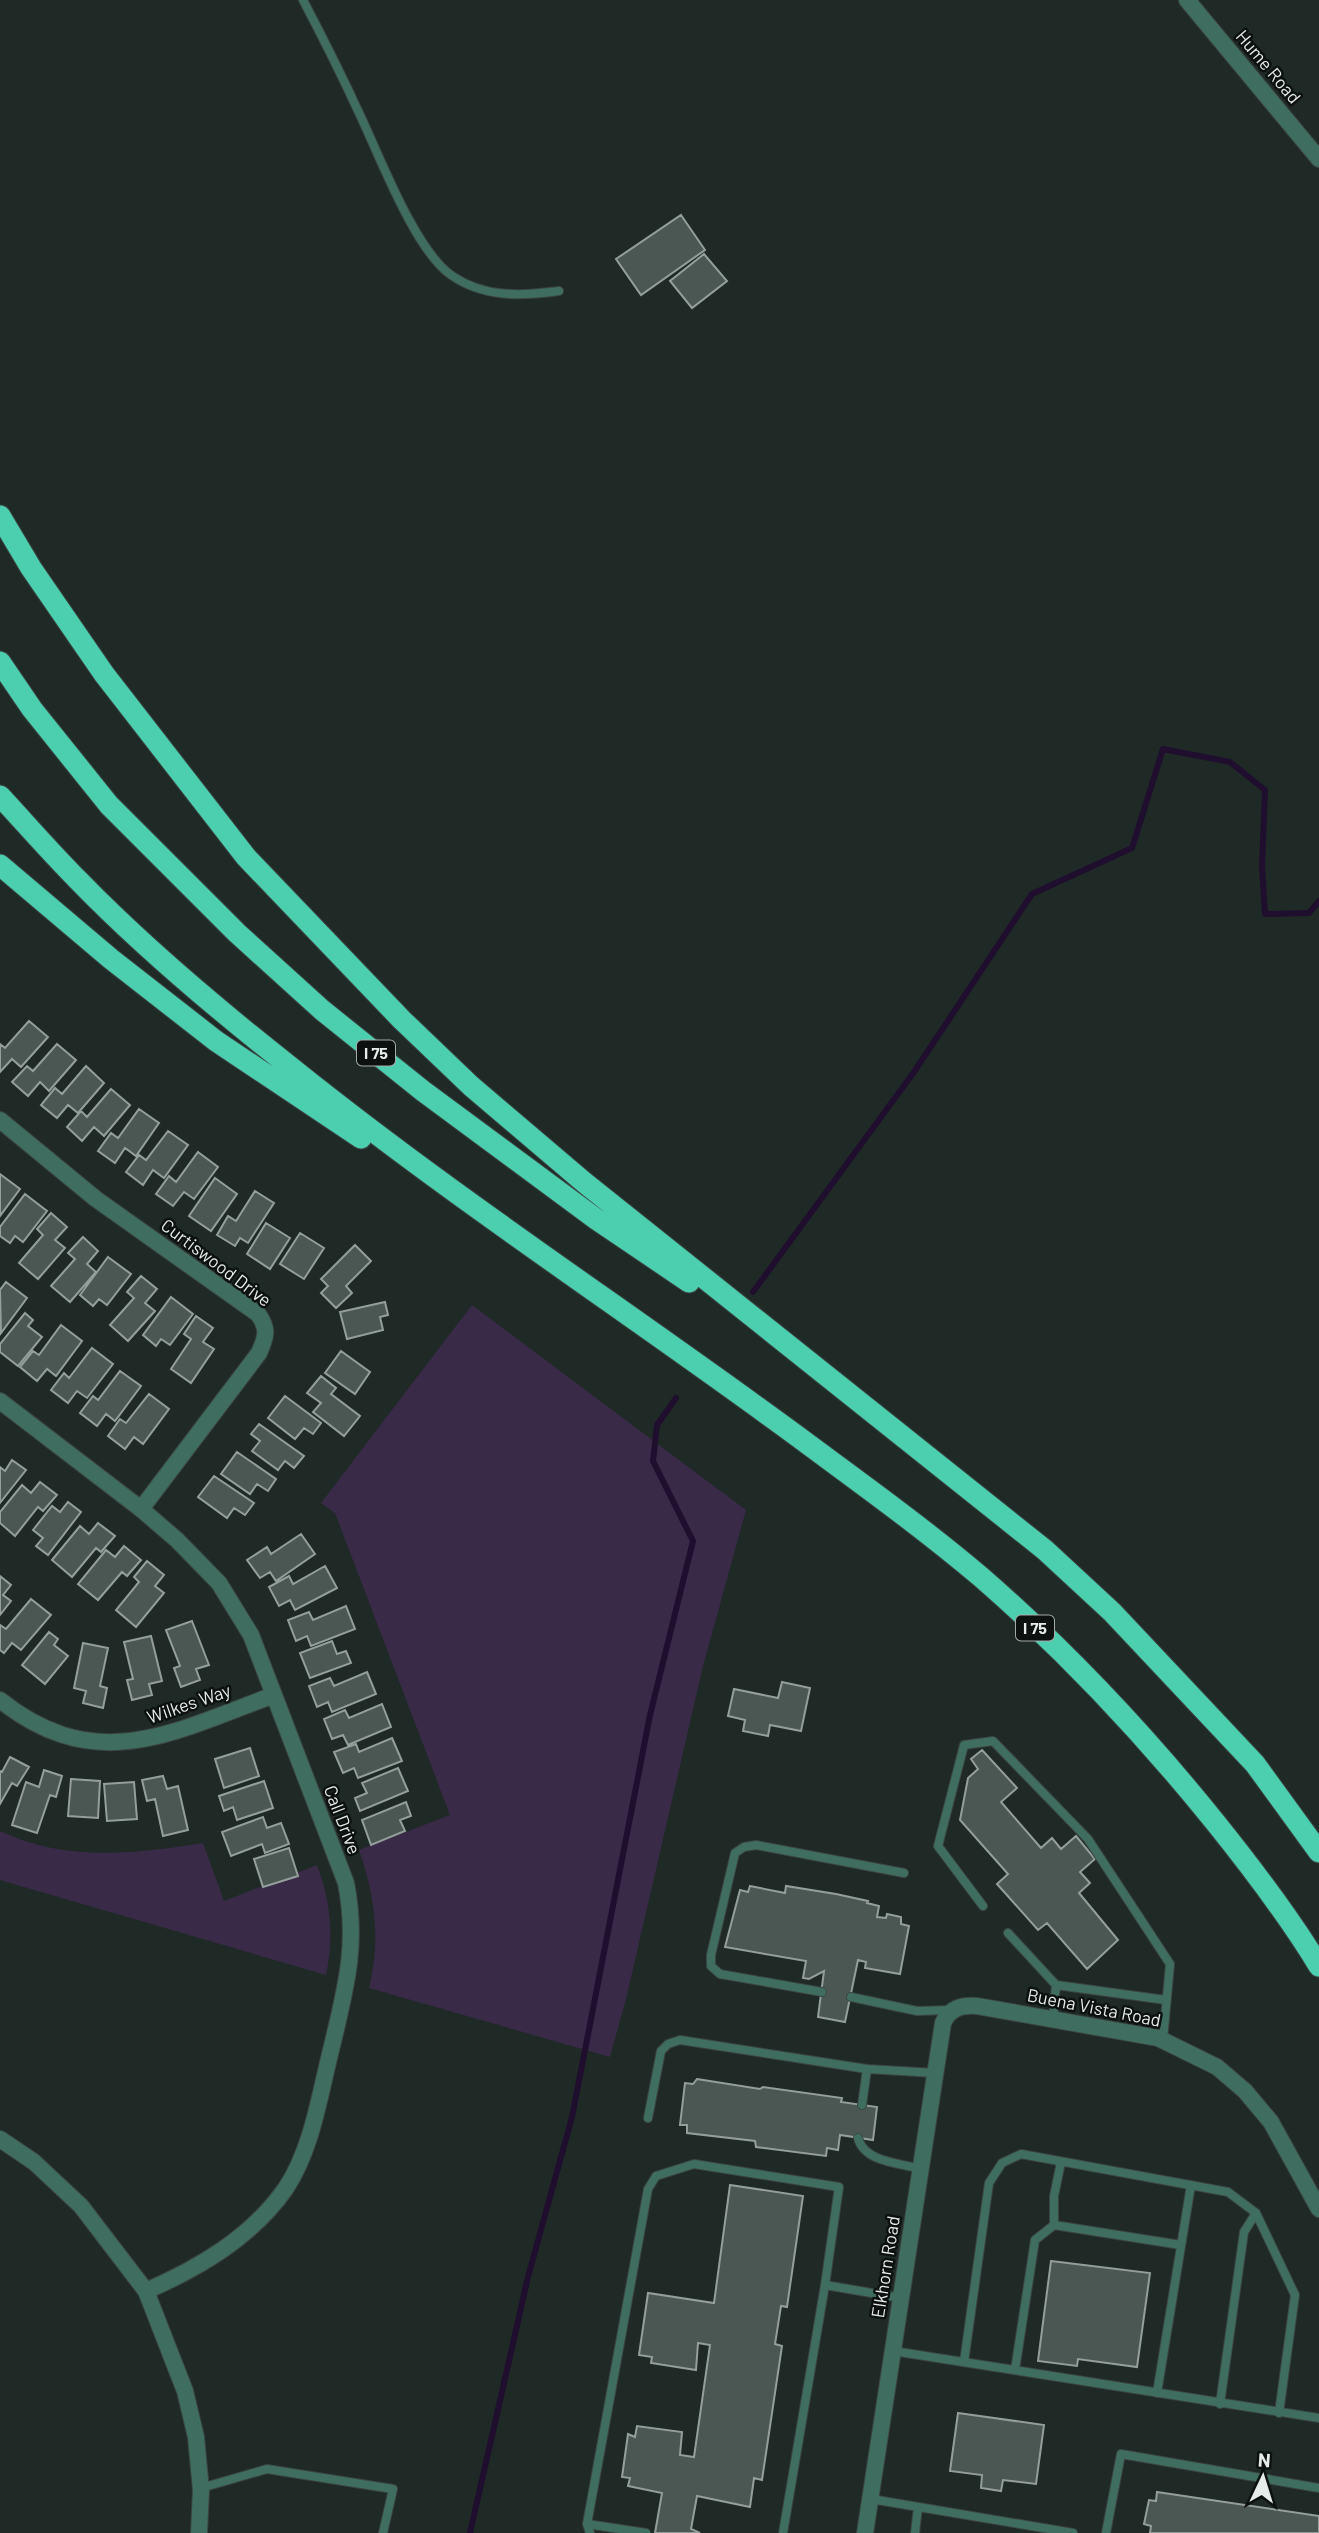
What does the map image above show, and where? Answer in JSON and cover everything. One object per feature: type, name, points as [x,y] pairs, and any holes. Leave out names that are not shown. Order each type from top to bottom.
[{"type":"highway","points":[[0,516],[31,568],[104,674],[246,858],[334,952],[471,1086],[585,1183],[818,1370]]},
{"type":"highway","name":"I 75","points":[[0,662],[32,709],[109,805],[237,933],[322,1010],[423,1091],[596,1219],[818,1370],[1045,1550],[1112,1612],[1255,1764],[1319,1852]]},
{"type":"highway","name":"I 75","points":[[0,796],[79,881],[181,978],[295,1071],[440,1180],[687,1354],[885,1501],[981,1578],[1061,1651],[1185,1785],[1244,1858],[1319,1966]]},
{"type":"highway","points":[[0,865],[111,959],[216,1041],[687,1354]]},
{"type":"street","name":"Hume Road","points":[[1187,0],[1319,159]]},
{"type":"street","name":"Curtiswood Drive","points":[[0,1120],[96,1199],[258,1314],[265,1324],[266,1338],[259,1353],[141,1509]]},
{"type":"street","name":"Call Drive","points":[[0,1401],[141,1509],[177,1540],[219,1583],[251,1635],[346,1883],[352,1927],[351,1959],[344,1997],[312,2127],[287,2186],[263,2216],[229,2246],[146,2291]]},
{"type":"street","name":"Wilkes Way","points":[[0,1700],[34,1724],[67,1738],[98,1743],[132,1743],[164,1735],[274,1695]]},
{"type":"street","name":"Buena Vista Road","points":[[951,2010],[965,2005],[976,2006],[1163,2040],[1217,2067],[1245,2091],[1271,2122],[1319,2209]]},
{"type":"street","name":"Elkhorn Road","points":[[865,2533],[943,2023],[951,2010]]},
{"type":"street","points":[[0,2139],[34,2162],[80,2206],[146,2291],[185,2391],[196,2437],[201,2488],[199,2533]]},
{"type":"lane","points":[[303,0],[429,255],[460,281],[498,295],[559,291]]},
{"type":"lane","points":[[983,1906],[938,1846],[964,1745],[993,1741],[1088,1839],[1170,1964],[1163,2040]]},
{"type":"lane","points":[[822,1992],[720,1974],[711,1966],[711,1955],[735,1853],[744,1847],[756,1845],[904,1873]]},
{"type":"lane","points":[[1008,1933],[1056,1985],[1166,2000]]},
{"type":"lane","points":[[1053,2019],[1056,1985]]},
{"type":"lane","points":[[851,1997],[918,2011],[951,2010]]},
{"type":"lane","points":[[648,2118],[661,2051],[667,2044],[680,2040],[867,2069],[936,2073]]},
{"type":"lane","points":[[862,2105],[867,2069]]},
{"type":"lane","points":[[858,2138],[860,2148],[868,2155],[921,2169]]},
{"type":"lane","points":[[964,2362],[989,2183],[1002,2163],[1021,2154],[1228,2192],[1256,2213],[1295,2295],[1279,2413]]},
{"type":"lane","points":[[1054,2225],[1054,2196],[1060,2162]]},
{"type":"lane","points":[[646,2533],[589,2528],[648,2189],[656,2176],[694,2164],[839,2187],[805,2412],[783,2533]]},
{"type":"lane","points":[[1157,2393],[1191,2185]]},
{"type":"lane","points":[[1220,2403],[1244,2232],[1256,2213]]},
{"type":"lane","points":[[1015,2370],[1035,2241],[1054,2225],[1181,2245]]},
{"type":"lane","points":[[825,2285],[901,2298]]},
{"type":"lane","points":[[893,2351],[1319,2418]]},
{"type":"lane","points":[[1106,2533],[1121,2454],[1319,2488]]},
{"type":"lane","points":[[201,2488],[267,2469],[393,2489],[383,2533]]},
{"type":"lane","points":[[870,2499],[1073,2533]]},
{"type":"lane","points":[[915,2533],[918,2507]]},
{"type":"shaded area","points":[[472,1305],[746,1510],[703,1666],[626,1999],[610,2057],[369,1988],[375,1953],[374,1918],[369,1884],[359,1850],[450,1815],[335,1513],[321,1503]]},
{"type":"shaded area","points":[[0,1831],[49,1847],[100,1853],[203,1843],[224,1901],[317,1865],[330,1920],[326,1975],[0,1880]]},
{"type":"building","points":[[681,215],[705,250],[641,295],[616,259]]},
{"type":"building","points":[[704,254],[727,281],[692,308],[670,281]]},
{"type":"building","points":[[29,1021],[48,1037],[21,1067],[12,1059],[0,1072],[0,1044],[5,1048]]},
{"type":"building","points":[[57,1044],[76,1060],[49,1091],[40,1082],[28,1096],[12,1082],[27,1066],[33,1071]]},
{"type":"building","points":[[86,1066],[104,1083],[78,1113],[68,1105],[57,1118],[41,1105],[55,1088],[62,1094]]},
{"type":"building","points":[[111,1089],[130,1105],[104,1136],[94,1127],[82,1141],[67,1127],[81,1111],[87,1117]]},
{"type":"building","points":[[139,1109],[159,1123],[136,1156],[125,1148],[115,1163],[98,1151],[111,1133],[118,1138]]},
{"type":"building","points":[[168,1131],[188,1145],[164,1178],[153,1170],[143,1185],[126,1172],[139,1155],[146,1160]]},
{"type":"building","points":[[198,1152],[218,1167],[194,1199],[184,1192],[173,1206],[156,1194],[169,1176],[176,1182]]},
{"type":"building","points":[[0,1174],[20,1189],[0,1216]]},
{"type":"building","points":[[215,1178],[237,1194],[211,1231],[189,1216]]},
{"type":"building","points":[[255,1191],[274,1203],[248,1243],[240,1238],[235,1246],[217,1235],[228,1216],[236,1221]]},
{"type":"building","points":[[25,1194],[47,1211],[23,1242],[15,1236],[10,1243],[0,1236],[0,1227]]},
{"type":"building","points":[[51,1213],[67,1227],[55,1240],[65,1248],[38,1279],[19,1263],[43,1235],[37,1229]]},
{"type":"building","points":[[266,1223],[290,1238],[270,1269],[247,1254]]},
{"type":"building","points":[[300,1233],[324,1248],[304,1279],[280,1264]]},
{"type":"building","points":[[83,1237],[98,1251],[87,1264],[96,1272],[70,1302],[51,1286],[75,1259],[68,1253]]},
{"type":"building","points":[[355,1245],[371,1261],[346,1286],[352,1293],[336,1308],[321,1293],[328,1286],[321,1279]]},
{"type":"building","points":[[108,1257],[131,1274],[107,1305],[99,1299],[93,1306],[80,1295]]},
{"type":"building","points":[[141,1276],[157,1289],[145,1303],[155,1311],[128,1341],[110,1325],[134,1298],[127,1292]]},
{"type":"building","points":[[6,1282],[27,1298],[1,1333],[0,1290]]},
{"type":"building","points":[[171,1297],[193,1314],[170,1345],[161,1339],[156,1346],[143,1335]]},
{"type":"building","points":[[385,1302],[388,1315],[380,1317],[383,1330],[347,1339],[340,1312]]},
{"type":"building","points":[[25,1313],[33,1320],[28,1326],[42,1337],[18,1366],[0,1352],[0,1344]]},
{"type":"building","points":[[196,1316],[213,1328],[203,1342],[214,1349],[191,1383],[171,1369],[191,1339],[184,1334]]},
{"type":"building","points":[[61,1325],[82,1341],[56,1376],[47,1369],[37,1381],[20,1367],[33,1351],[39,1355]]},
{"type":"building","points":[[92,1348],[113,1364],[87,1398],[77,1391],[68,1403],[51,1390],[64,1373],[69,1378]]},
{"type":"building","points":[[341,1351],[370,1372],[355,1394],[325,1373]]},
{"type":"building","points":[[120,1371],[141,1386],[115,1421],[106,1414],[97,1426],[80,1413],[93,1396],[98,1400]]},
{"type":"building","points":[[321,1376],[336,1388],[331,1394],[360,1416],[344,1436],[313,1412],[321,1403],[307,1393]]},
{"type":"building","points":[[149,1394],[169,1409],[143,1444],[134,1437],[125,1449],[108,1436],[120,1419],[126,1423]]},
{"type":"building","points":[[285,1396],[321,1423],[313,1434],[304,1428],[295,1439],[268,1418]]},
{"type":"building","points":[[259,1424],[304,1456],[294,1468],[285,1461],[278,1470],[252,1451],[260,1441],[251,1434]]},
{"type":"building","points":[[237,1452],[276,1479],[268,1491],[257,1484],[250,1494],[221,1474]]},
{"type":"building","points":[[12,1460],[26,1470],[0,1503],[0,1467],[5,1471]]},
{"type":"building","points":[[214,1476],[254,1503],[245,1515],[234,1508],[227,1518],[198,1497]]},
{"type":"building","points":[[40,1482],[57,1495],[43,1511],[38,1507],[15,1536],[0,1523],[0,1512],[22,1485],[31,1493]]},
{"type":"building","points":[[68,1502],[81,1512],[48,1555],[36,1546],[43,1538],[33,1530],[52,1506],[60,1512]]},
{"type":"building","points":[[98,1523],[115,1536],[101,1552],[96,1548],[72,1577],[52,1560],[80,1526],[89,1534]]},
{"type":"building","points":[[301,1534],[315,1554],[276,1581],[270,1572],[260,1578],[247,1560],[267,1547],[271,1554]]},
{"type":"building","points":[[124,1546],[141,1560],[127,1576],[122,1572],[98,1600],[78,1584],[106,1550],[115,1557]]},
{"type":"building","points":[[147,1561],[164,1575],[155,1586],[164,1593],[136,1627],[116,1610],[139,1582],[134,1577]]},
{"type":"building","points":[[325,1566],[337,1588],[295,1610],[290,1600],[279,1606],[269,1587],[289,1576],[293,1584]]},
{"type":"building","points":[[0,1576],[11,1585],[3,1595],[11,1601],[0,1615]]},
{"type":"building","points":[[31,1599],[51,1615],[21,1650],[12,1643],[4,1653],[0,1650],[0,1625],[6,1629]]},
{"type":"building","points":[[346,1606],[355,1629],[311,1646],[307,1636],[296,1641],[288,1620],[309,1612],[313,1620]]},
{"type":"building","points":[[192,1621],[209,1665],[196,1669],[200,1680],[181,1687],[174,1668],[180,1666],[166,1630]]},
{"type":"building","points":[[49,1632],[58,1639],[54,1645],[68,1656],[45,1684],[22,1665]]},
{"type":"building","points":[[151,1636],[162,1681],[149,1684],[152,1695],[132,1700],[127,1680],[133,1679],[124,1642]]},
{"type":"building","points":[[332,1641],[337,1654],[346,1651],[351,1663],[310,1678],[300,1653]]},
{"type":"building","points":[[83,1643],[108,1648],[100,1686],[107,1688],[103,1708],[83,1703],[86,1691],[74,1688]]},
{"type":"building","points":[[367,1672],[376,1694],[332,1712],[328,1702],[317,1707],[309,1686],[330,1678],[334,1686]]},
{"type":"building","points":[[782,1682],[810,1688],[801,1731],[770,1725],[768,1736],[743,1731],[745,1720],[728,1716],[734,1689],[778,1698]]},
{"type":"building","points":[[382,1704],[391,1727],[348,1745],[343,1735],[332,1739],[324,1719],[345,1710],[349,1718]]},
{"type":"building","points":[[392,1738],[402,1761],[358,1778],[354,1768],[343,1773],[334,1752],[356,1744],[359,1752]]},
{"type":"building","points":[[250,1748],[259,1776],[224,1788],[215,1759]]},
{"type":"building","points":[[982,1750],[1017,1788],[1001,1802],[1041,1848],[1052,1838],[1061,1849],[1076,1836],[1095,1859],[1080,1872],[1090,1883],[1079,1893],[1118,1940],[1087,1969],[1047,1923],[1038,1930],[997,1884],[1008,1874],[960,1820],[968,1778],[978,1769],[971,1759]]},
{"type":"building","points":[[10,1757],[29,1767],[17,1786],[12,1783],[0,1804],[0,1771],[2,1772]]},
{"type":"building","points":[[398,1768],[408,1791],[360,1811],[355,1798],[367,1793],[362,1783]]},
{"type":"building","points":[[44,1770],[62,1776],[56,1797],[50,1795],[37,1833],[12,1825],[26,1782],[39,1787]]},
{"type":"building","points":[[163,1776],[167,1789],[178,1786],[188,1830],[163,1836],[155,1799],[147,1801],[142,1780]]},
{"type":"building","points":[[71,1779],[100,1781],[98,1818],[68,1816]]},
{"type":"building","points":[[264,1781],[273,1808],[237,1820],[233,1807],[224,1811],[219,1796]]},
{"type":"building","points":[[134,1782],[137,1819],[107,1821],[104,1784]]},
{"type":"building","points":[[406,1802],[411,1816],[400,1820],[405,1831],[371,1845],[362,1820]]},
{"type":"building","points":[[263,1817],[267,1828],[281,1823],[289,1844],[265,1853],[262,1844],[231,1856],[222,1832]]},
{"type":"building","points":[[289,1848],[298,1876],[263,1887],[254,1859]]},
{"type":"building","points":[[750,1886],[785,1893],[786,1886],[836,1894],[879,1906],[877,1917],[886,1918],[887,1914],[901,1917],[901,1924],[909,1926],[900,1974],[865,1968],[866,1962],[858,1960],[845,2022],[818,2017],[824,1971],[809,1979],[803,1978],[806,1961],[725,1947],[740,1890],[748,1892]]},
{"type":"building","points":[[697,2079],[842,2098],[841,2102],[877,2107],[873,2140],[840,2135],[838,2150],[827,2148],[826,2156],[756,2147],[755,2141],[687,2133],[687,2125],[680,2125],[685,2083],[693,2084]]},
{"type":"building","points":[[730,2185],[803,2196],[787,2307],[781,2306],[775,2344],[782,2346],[762,2480],[754,2478],[750,2507],[697,2496],[691,2529],[700,2533],[655,2533],[662,2493],[628,2486],[630,2478],[622,2477],[628,2434],[635,2437],[637,2426],[682,2432],[680,2455],[694,2457],[710,2345],[698,2343],[696,2370],[651,2363],[652,2357],[639,2355],[648,2293],[714,2303]]},
{"type":"building","points":[[1051,2261],[1150,2273],[1137,2367],[1078,2359],[1077,2366],[1038,2361]]},
{"type":"building","points":[[958,2413],[1044,2425],[1036,2484],[1003,2480],[1001,2491],[981,2488],[982,2475],[950,2471]]},
{"type":"building","points":[[1157,2492],[1319,2516],[1319,2533],[1150,2533],[1151,2526],[1144,2524],[1149,2500],[1156,2501]]},
{"type":"waterway","points":[[753,1292],[914,1072],[1032,894],[1132,848],[1163,749],[1230,762],[1265,790],[1262,867],[1265,914],[1309,913],[1319,901]]},
{"type":"waterway","points":[[470,2533],[528,2277],[572,2117],[650,1715],[693,1541],[653,1461],[657,1425],[676,1398]]}]
